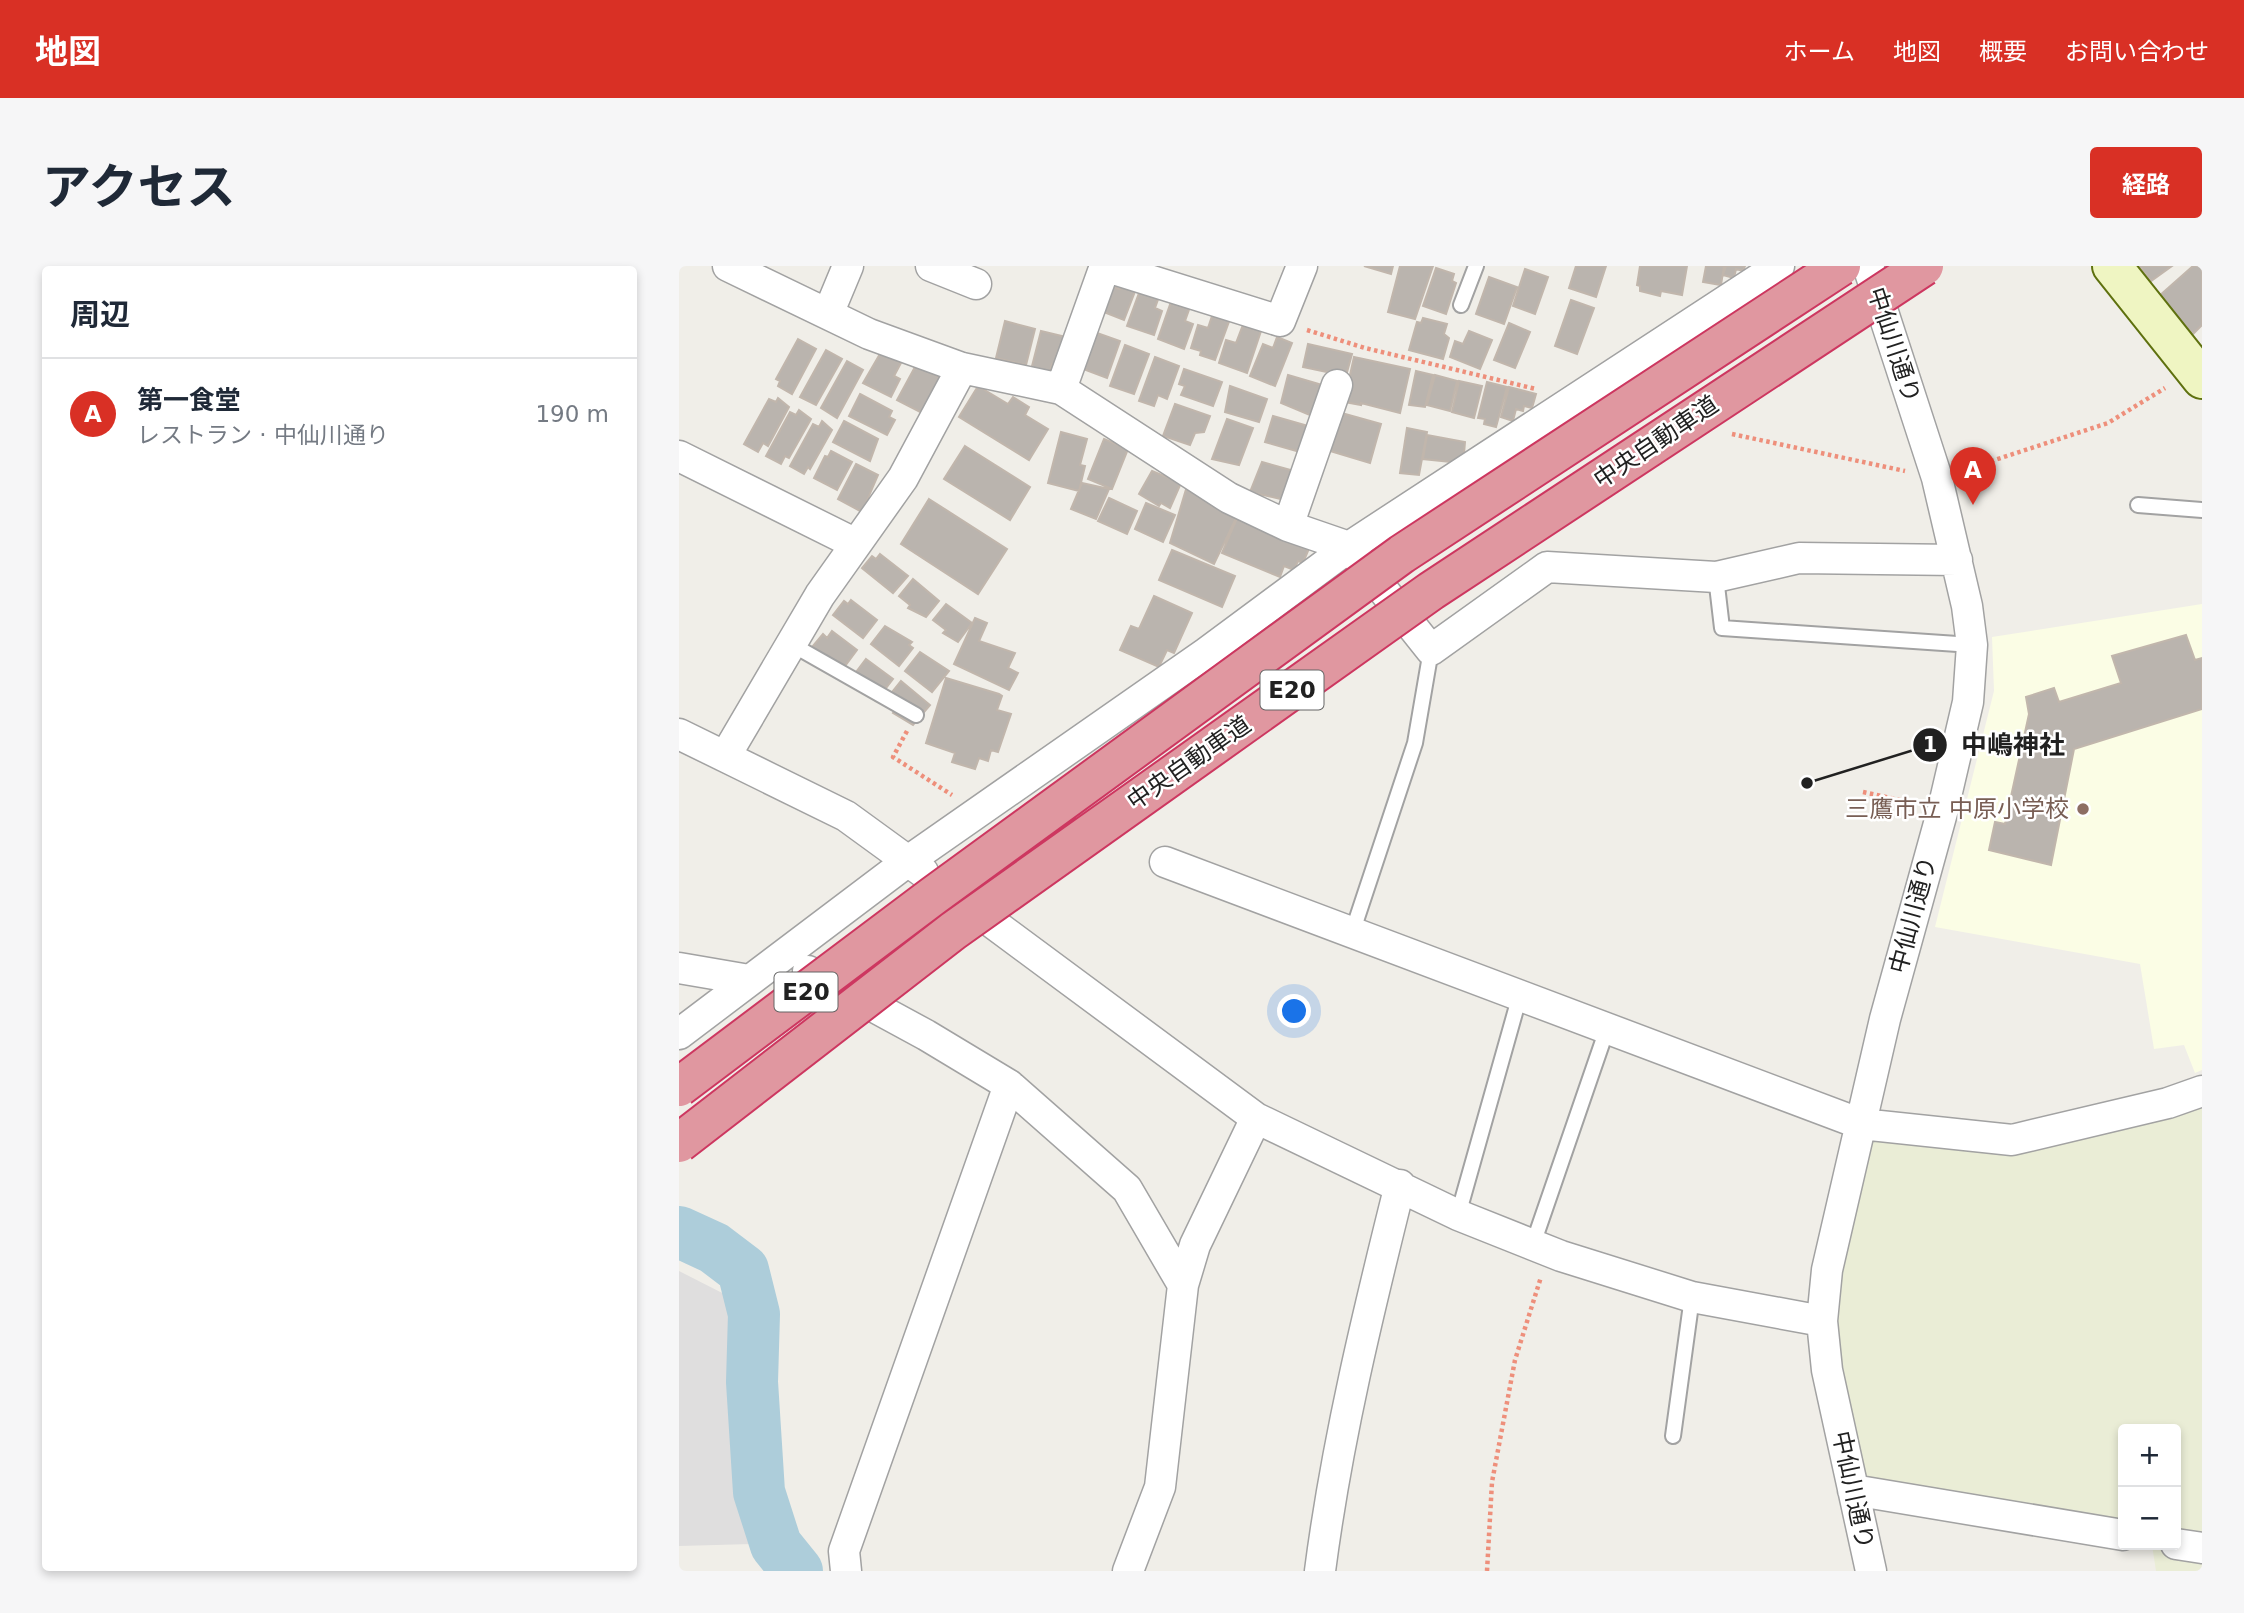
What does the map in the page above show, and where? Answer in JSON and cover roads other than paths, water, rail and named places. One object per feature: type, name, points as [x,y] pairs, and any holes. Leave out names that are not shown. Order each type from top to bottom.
[{"type":"highway","name":"中央自動車道","points":[[679,1087],[944,888],[1402,554],[1841,266]]},
{"type":"highway","name":"中央自動車道","points":[[679,1143],[953,932],[1419,599],[1924,266]]},
{"type":"main road","points":[[2112,266],[2196,360]]},
{"type":"street","points":[[728,266],[869,334],[962,368],[1061,389],[1229,498],[1289,526],[1349,547],[1431,650],[1547,567],[1716,577],[1799,558],[1957,560]]},
{"type":"street","points":[[828,314],[848,266]]},
{"type":"street","points":[[931,266],[976,284]]},
{"type":"street","points":[[1061,389],[1104,266],[1280,321],[1302,266]]},
{"type":"street","points":[[679,1034],[908,862],[1206,653],[1349,547],[1779,266]]},
{"type":"street","name":"中仙川通り","points":[[1868,266],[1937,478],[1957,560],[1972,645],[1968,702],[1943,809],[1885,1019],[1827,1270],[1822,1321],[1827,1370],[1871,1571]]},
{"type":"street","points":[[726,754],[820,594],[903,478],[962,368]]},
{"type":"street","points":[[1289,526],[1337,384]]},
{"type":"street","points":[[679,456],[856,544]]},
{"type":"street","points":[[679,734],[726,754],[846,816],[1256,1118],[1458,1215],[1541,1247],[1692,1297],[1822,1321]]},
{"type":"street","points":[[1165,862],[1861,1124],[2012,1140],[2168,1103],[2202,1091]]},
{"type":"street","points":[[782,957],[926,1035],[1009,1085],[1127,1189],[1183,1285]]},
{"type":"street","points":[[679,968],[749,980]]},
{"type":"street","points":[[846,1571],[844,1551],[1009,1085]]},
{"type":"street","points":[[1128,1571],[1160,1487],[1183,1285],[1195,1245],[1256,1118]]},
{"type":"street","points":[[1320,1571],[1329,1507],[1361,1342],[1400,1185]]},
{"type":"street","points":[[1853,1490],[2118,1534]]},
{"type":"street","points":[[2181,1545],[2202,1548]]},
{"type":"lane","points":[[1461,305],[1476,266]]},
{"type":"lane","points":[[2138,505],[2202,510]]},
{"type":"lane","points":[[1716,577],[1722,628],[1972,645]]},
{"type":"lane","points":[[791,644],[916,715]]},
{"type":"lane","points":[[1352,933],[1415,743],[1431,650]]},
{"type":"lane","points":[[1458,1215],[1520,995]]},
{"type":"lane","points":[[1541,1247],[1607,1029]]},
{"type":"lane","points":[[1673,1436],[1692,1297]]},
{"type":"waterway","points":[[679,1232],[714,1248],[743,1270],[754,1314],[752,1382],[759,1492],[776,1545],[797,1571]]},
{"type":"place","name":"第一食堂","points":[[1973,505]]},
{"type":"place","name":"中嶋神社","points":[[1807,783]]},
{"type":"place","name":"三鷹市立 中原小学校","points":[[2083,809]]}]
